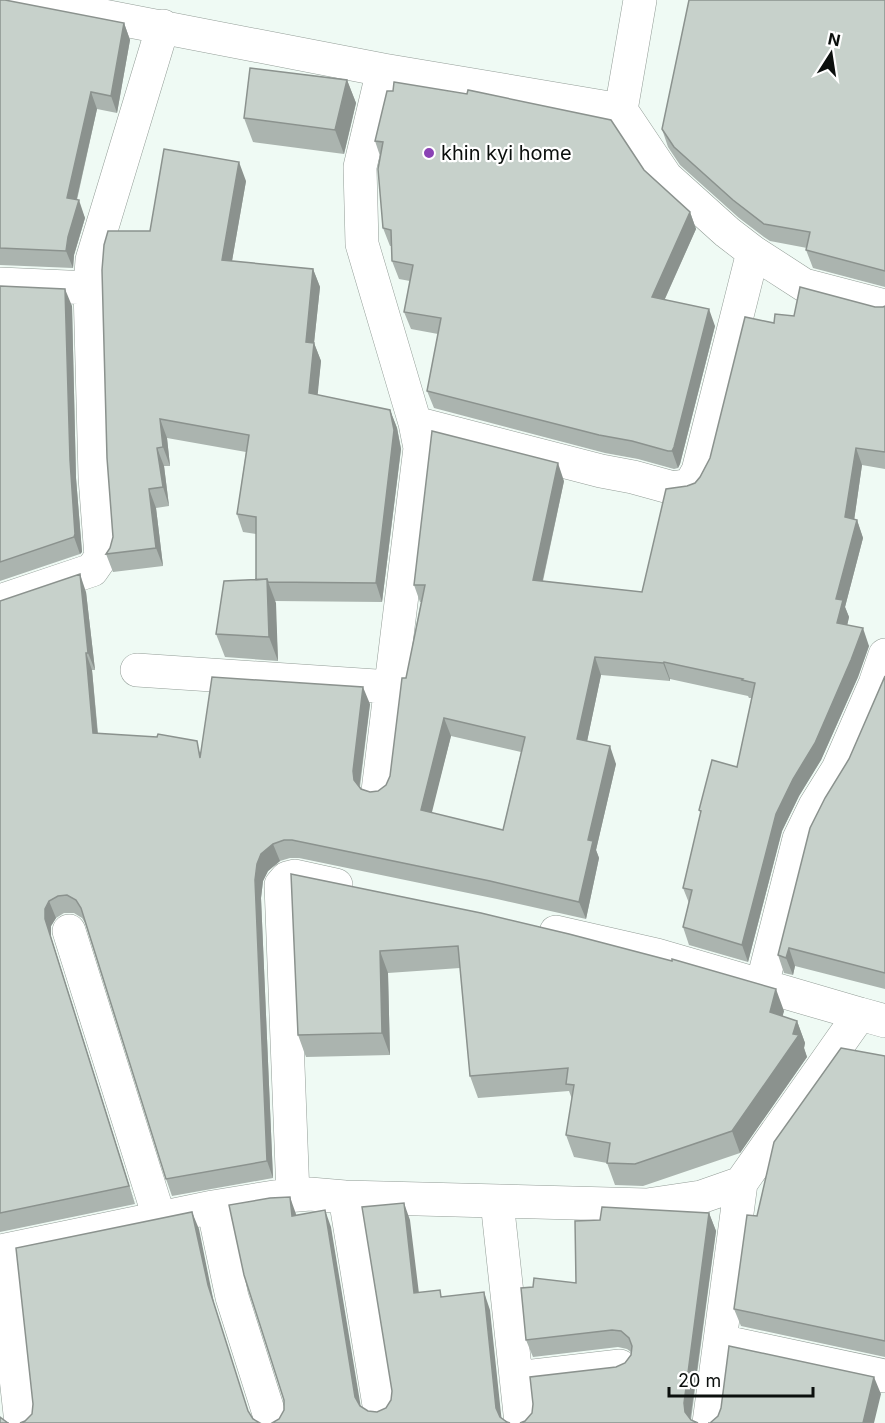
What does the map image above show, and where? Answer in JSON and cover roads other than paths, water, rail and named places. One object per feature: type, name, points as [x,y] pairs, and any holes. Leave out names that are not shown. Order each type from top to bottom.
[{"type":"street","points":[[21,0],[383,70],[621,110]]},
{"type":"street","points":[[640,0],[621,110],[666,177],[727,232],[804,285],[885,306]]},
{"type":"street","points":[[0,601],[92,570],[101,557],[95,477],[90,288],[92,260],[163,26]]},
{"type":"street","points":[[378,791],[420,448],[415,423],[362,244],[360,167],[383,70]]},
{"type":"street","points":[[415,423],[674,488],[690,485],[698,471],[753,252]]},
{"type":"street","points":[[0,284],[90,288]]},
{"type":"street","points":[[762,985],[799,839],[815,806],[838,769],[875,684],[885,655]]},
{"type":"street","points":[[137,670],[391,687]]},
{"type":"street","points":[[293,1195],[280,885],[287,878],[295,876],[364,891]]},
{"type":"street","points":[[526,925],[657,955],[873,1018],[741,1183],[709,1423]]},
{"type":"street","points":[[69,931],[159,1217]]},
{"type":"street","points":[[21,1423],[1,1251],[159,1217],[293,1195],[647,1205],[700,1197],[741,1183]]},
{"type":"street","points":[[345,1197],[380,1411]]},
{"type":"street","points":[[497,1201],[521,1423]]},
{"type":"street","points":[[213,1207],[232,1297],[272,1423]]},
{"type":"street","points":[[720,1341],[885,1376]]},
{"type":"street","points":[[516,1378],[620,1366]]},
{"type":"place","name":"khin kyi home","points":[[429,153]]}]
